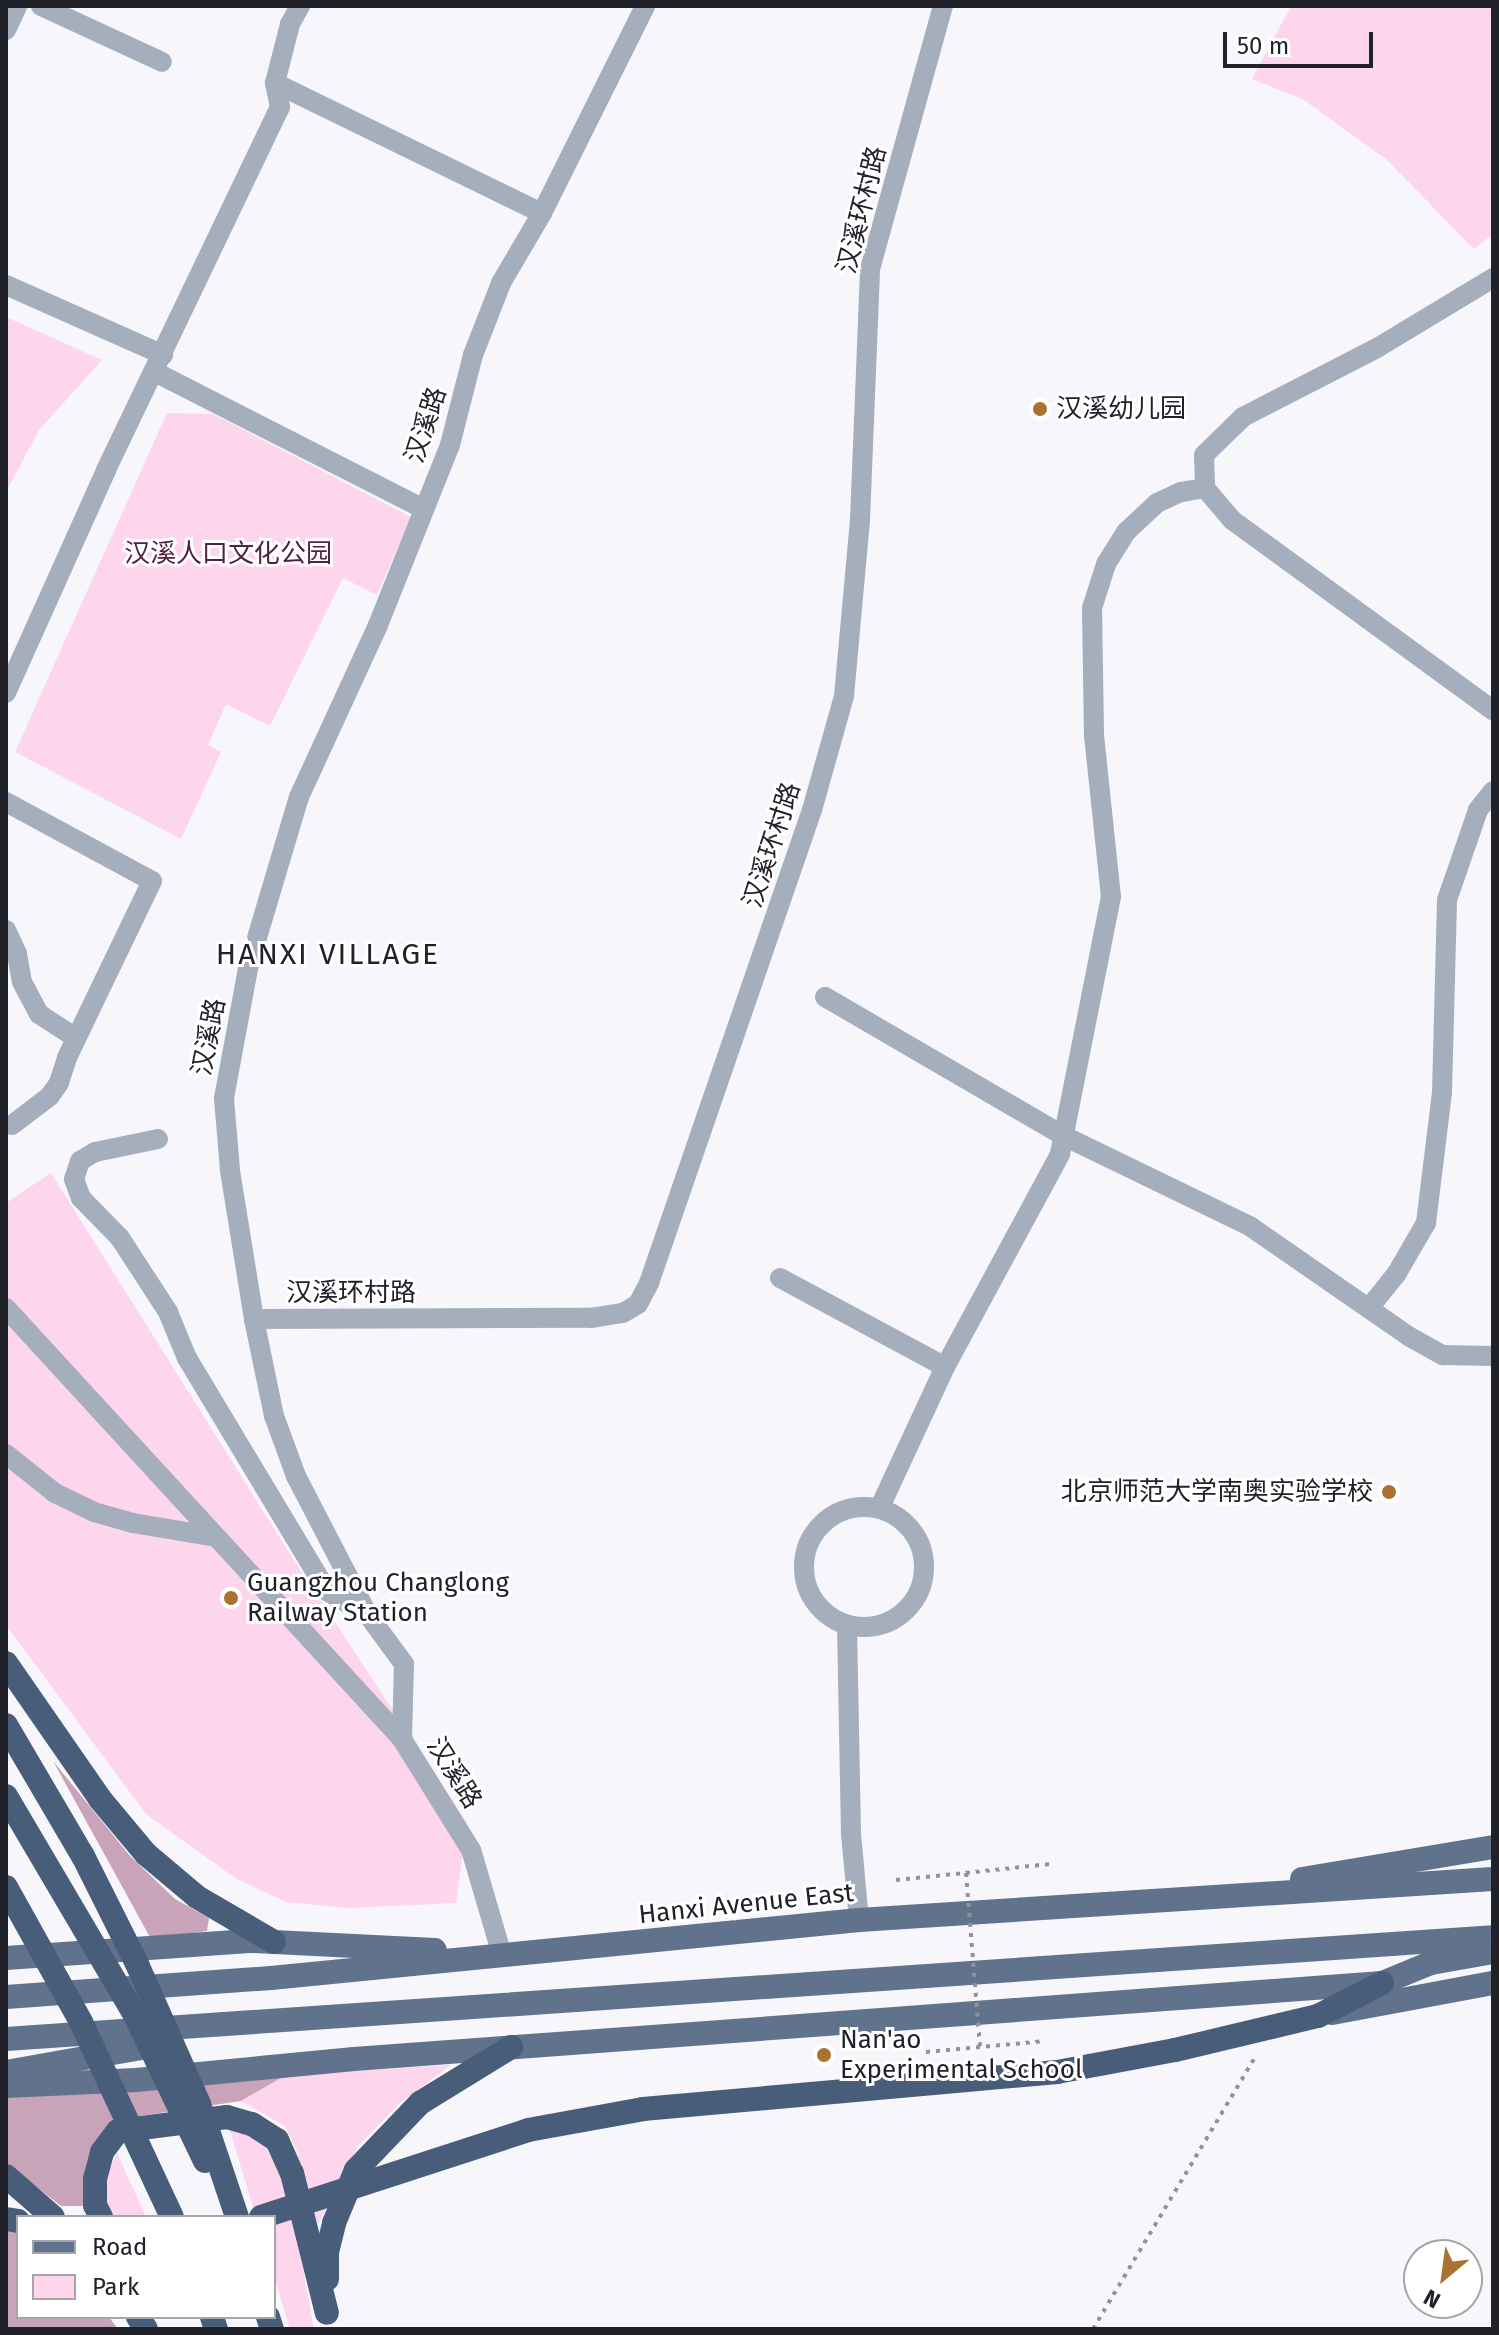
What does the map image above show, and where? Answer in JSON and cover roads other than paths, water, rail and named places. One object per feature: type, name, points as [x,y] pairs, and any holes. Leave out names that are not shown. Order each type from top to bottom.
[{"type":"highway","points":[[6,1663],[100,1799],[146,1854],[197,1897],[274,1942]]},
{"type":"highway","points":[[6,1725],[83,1856],[137,1964],[199,2104],[233,2215]]},
{"type":"highway","points":[[6,1796],[134,2013],[233,2215]]},
{"type":"highway","points":[[7,1891],[81,2022],[171,2215]]},
{"type":"highway","points":[[267,2215],[542,2127],[643,2109],[1057,2072],[1175,2050],[1318,2016],[1382,1983]]},
{"type":"highway","points":[[328,2321],[327,2252],[356,2170],[420,2103],[511,2047]]},
{"type":"highway","points":[[100,2215],[95,2205],[95,2179],[102,2152],[118,2131],[205,2118],[227,2117],[252,2124],[277,2140],[292,2173],[328,2321]]},
{"type":"highway","points":[[6,2176],[51,2215]]},
{"type":"main road","points":[[1209,1898],[1318,1875],[1493,1847]]},
{"type":"main road","name":"Hanxi Avenue East","points":[[6,1997],[271,1978],[859,1920],[1493,1879]]},
{"type":"main road","points":[[6,2039],[1493,1937]]},
{"type":"main road","points":[[6,1958],[252,1941],[502,1955]]},
{"type":"main road","points":[[6,2086],[136,2080],[511,2047],[1382,1983],[1431,1963],[1493,1952]]},
{"type":"main road","points":[[1318,2016],[1402,1997],[1493,1983]]},
{"type":"main road","points":[[6,2072],[298,2020]]},
{"type":"street","points":[[6,30],[17,6]]},
{"type":"street","points":[[41,6],[162,62]]},
{"type":"street","points":[[6,693],[106,470],[280,107],[275,83],[290,24],[300,6]]},
{"type":"street","name":"汉溪路","points":[[502,1955],[471,1850],[402,1739],[404,1664],[368,1615],[296,1476],[274,1416],[254,1319],[230,1170],[224,1098],[248,968],[299,797],[378,625],[450,445],[473,355],[501,283],[542,213],[645,6]]},
{"type":"street","name":"汉溪环村路","points":[[254,1319],[591,1318],[623,1313],[638,1304],[649,1283],[812,810],[844,696],[860,520],[870,269],[943,6]]},
{"type":"street","points":[[275,83],[542,213]]},
{"type":"street","points":[[1493,278],[1377,348],[1243,417],[1204,455],[1205,488],[1232,520],[1493,710]]},
{"type":"street","points":[[6,285],[159,364],[424,509]]},
{"type":"street","points":[[880,1507],[945,1367],[1060,1154],[1111,897],[1094,735],[1092,608],[1106,564],[1127,531],[1157,503],[1181,492],[1205,488]]},
{"type":"street","points":[[1369,1308],[1397,1273],[1426,1223],[1442,1092],[1447,900],[1478,810],[1493,791]]},
{"type":"street","points":[[6,802],[152,881],[76,1038],[59,1083],[50,1096],[12,1125]]},
{"type":"street","points":[[6,930],[17,954],[22,982],[39,1014],[76,1038]]},
{"type":"street","points":[[825,997],[1064,1136],[1251,1227],[1443,1355],[1493,1356]]},
{"type":"street","points":[[158,1139],[95,1152],[80,1161],[74,1179],[81,1198],[120,1238],[168,1312],[187,1358],[327,1591],[368,1615]]},
{"type":"street","points":[[780,1278],[945,1367]]},
{"type":"street","points":[[6,1308],[402,1739]]},
{"type":"street","points":[[6,1454],[55,1493],[94,1512],[133,1523],[216,1537]]},
{"type":"street","points":[[880,1507],[907,1526],[918,1542],[924,1561],[923,1580],[915,1599],[903,1614],[886,1623],[866,1627],[847,1625],[815,1602],[806,1584],[804,1564],[808,1545],[819,1528],[834,1515],[853,1509],[880,1507]]},
{"type":"street","points":[[847,1625],[851,1834],[859,1920]]},
{"type":"place","name":"汉溪幼儿园","points":[[1040,409]]},
{"type":"place","name":"北京师范大学南奥实验学校","points":[[1389,1492]]},
{"type":"place","name":"Guangzhou Changlong Railway Station","points":[[231,1598]]},
{"type":"place","name":"Nan'ao Experimental School","points":[[824,2055]]},
{"type":"district","name":"HANXI VILLAGE","points":[[328,954]]},
{"type":"park label","name":"汉溪人口文化公园","points":[[228,554]]}]
